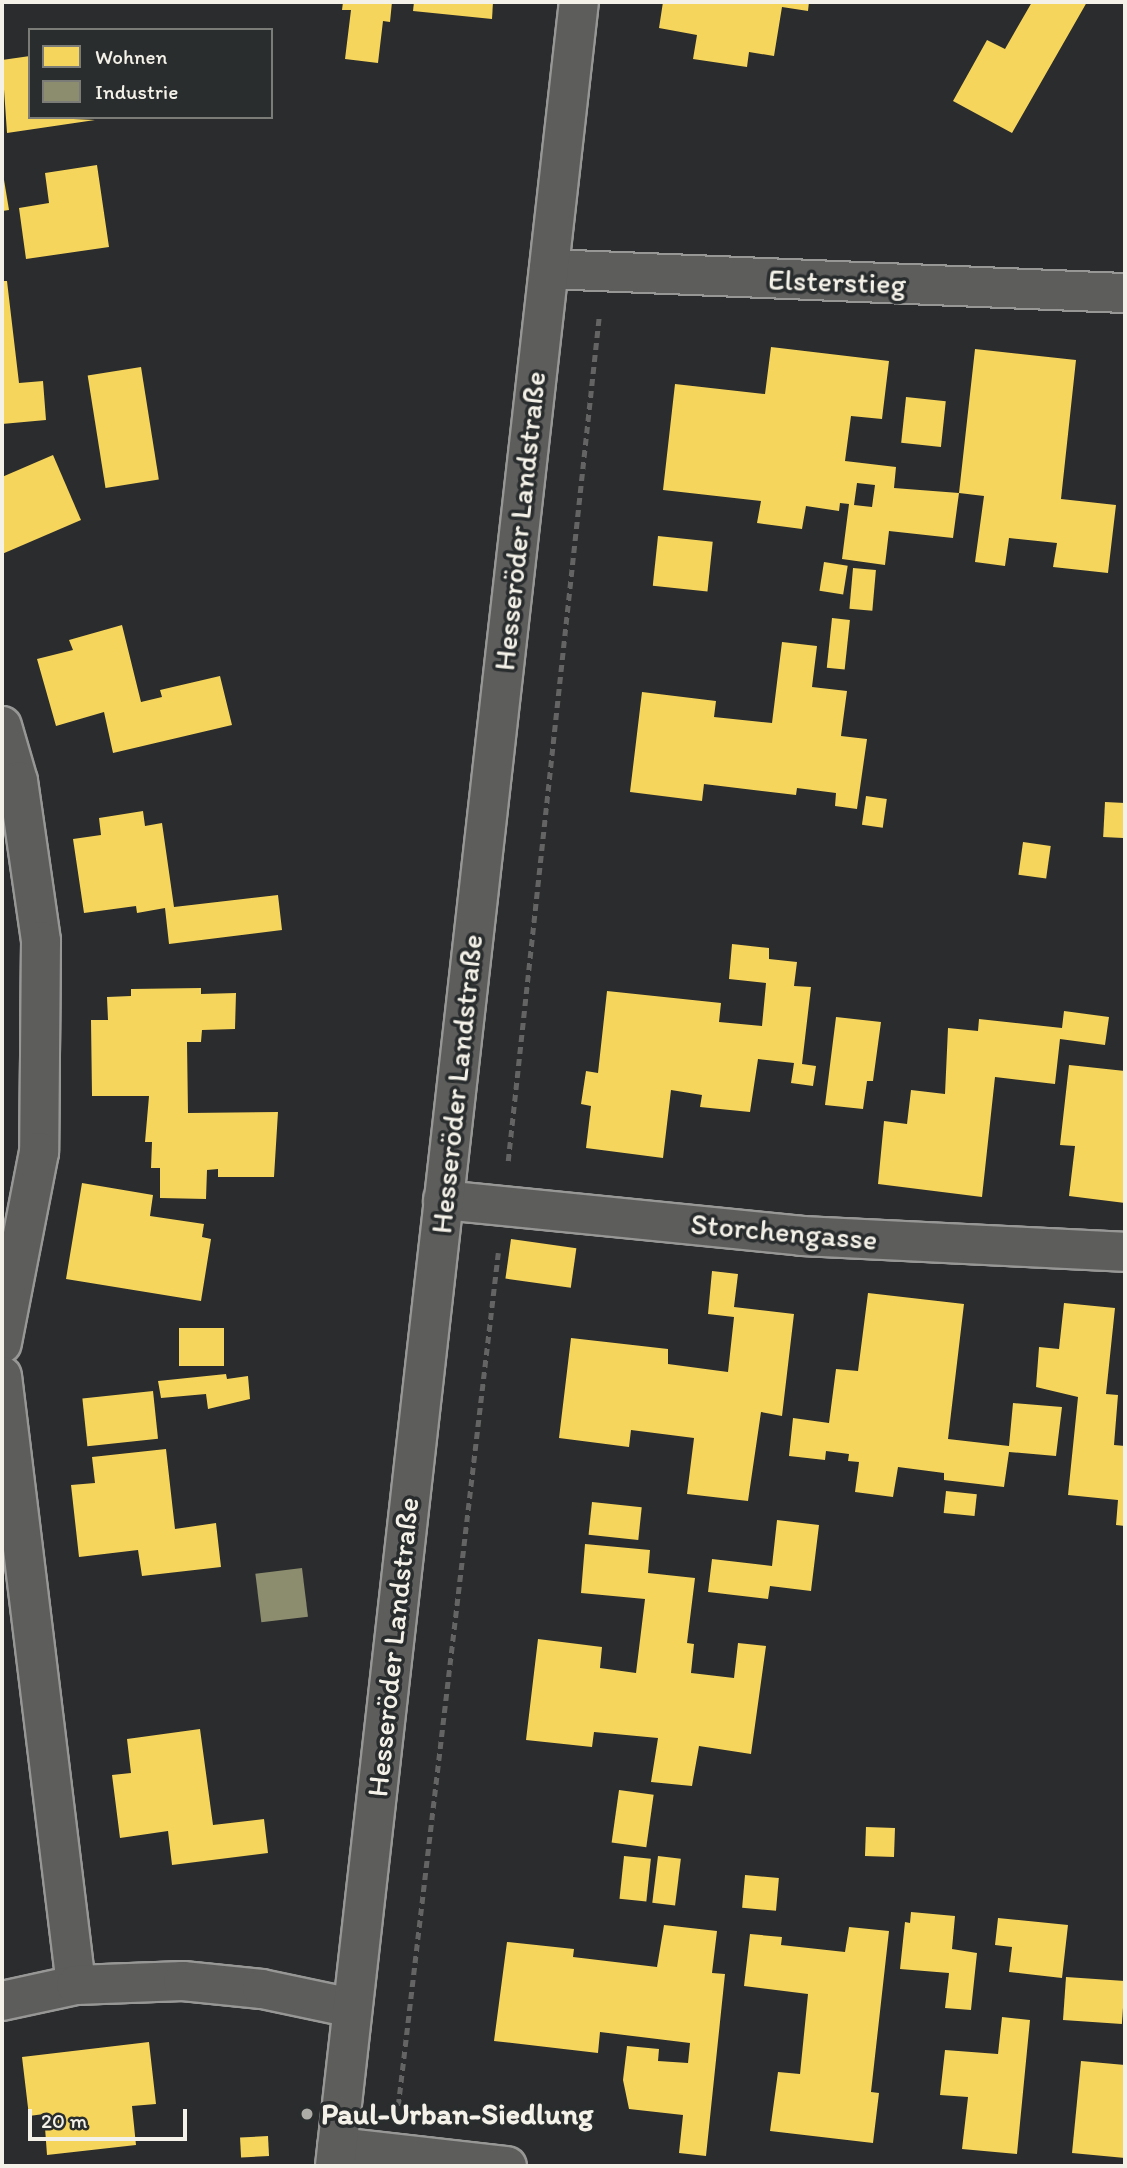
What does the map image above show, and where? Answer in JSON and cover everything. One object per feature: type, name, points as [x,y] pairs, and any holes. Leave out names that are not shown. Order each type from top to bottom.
[{"type":"street","name":"Hesseröder Landstraße","points":[[336,2157],[579,2]]},
{"type":"street","name":"Elsterstieg","points":[[548,269],[1125,293]]},
{"type":"street","points":[[2,726],[18,781],[41,941],[39,1152],[2,1343]]},
{"type":"street","name":"Storchengasse","points":[[443,1200],[801,1236],[1125,1252]]},
{"type":"street","points":[[2,1376],[76,1985]]},
{"type":"street","points":[[2,2001],[76,1985],[183,1981],[262,1989],[352,2008]]},
{"type":"street","points":[[336,2157],[393,2153],[507,2166]]},
{"type":"path","points":[[393,2153],[503,1206],[604,273]]},
{"type":"building: Wohnen","points":[[343,2],[392,2],[390,22],[383,21],[378,63],[345,59],[351,10],[342,10]]},
{"type":"building: Wohnen","points":[[414,2],[493,2],[492,19],[413,11]]},
{"type":"building: Wohnen","points":[[663,2],[809,2],[808,11],[782,7],[774,56],[749,52],[747,67],[693,59],[697,35],[659,28]]},
{"type":"building: Wohnen","points":[[1032,2],[1087,2],[1012,133],[953,101],[987,40],[1005,49]]},
{"type":"building: Wohnen","points":[[28,56],[28,119],[95,120],[7,133],[2,60]]},
{"type":"building: Wohnen","points":[[97,165],[109,247],[26,259],[19,208],[49,203],[45,173]]},
{"type":"building: Wohnen","points":[[2,168],[9,210],[2,211]]},
{"type":"building: Wohnen","points":[[2,281],[7,281],[19,383],[43,381],[46,420],[2,424]]},
{"type":"building: Wohnen","points":[[771,347],[889,361],[882,419],[851,416],[845,461],[896,467],[894,488],[959,493],[953,538],[889,531],[885,565],[842,559],[849,504],[840,503],[839,511],[806,506],[802,529],[757,523],[761,501],[663,490],[675,384],[765,394]],"holes":[[[857,483],[875,485],[872,507],[854,505]]]},
{"type":"building: Wohnen","points":[[975,349],[1076,360],[1061,499],[1116,505],[1108,573],[1053,567],[1057,543],[1009,538],[1005,566],[975,562],[984,496],[959,493]]},
{"type":"building: Wohnen","points":[[141,367],[159,480],[105,488],[88,375]]},
{"type":"building: Wohnen","points":[[906,397],[946,401],[941,447],[901,443]]},
{"type":"building: Wohnen","points":[[53,455],[81,520],[2,554],[2,477]]},
{"type":"building: Wohnen","points":[[658,536],[713,542],[707,591],[653,586]]},
{"type":"building: Wohnen","points":[[824,562],[848,566],[843,594],[819,591]]},
{"type":"building: Wohnen","points":[[853,568],[876,570],[872,611],[849,609]]},
{"type":"building: Wohnen","points":[[832,618],[850,620],[845,670],[827,668]]},
{"type":"building: Wohnen","points":[[122,625],[141,702],[162,697],[160,690],[220,676],[232,725],[113,753],[104,712],[56,726],[37,659],[73,650],[69,640]]},
{"type":"building: Wohnen","points":[[782,642],[817,646],[812,687],[847,691],[841,736],[867,739],[857,809],[835,806],[836,793],[797,788],[796,795],[704,784],[702,801],[630,792],[642,692],[716,701],[714,717],[772,723]]},
{"type":"building: Wohnen","points":[[866,796],[887,799],[883,828],[862,825]]},
{"type":"building: Wohnen","points":[[1105,802],[1125,803],[1123,838],[1103,837]]},
{"type":"building: Wohnen","points":[[143,811],[145,826],[162,823],[174,907],[278,895],[282,930],[169,944],[165,908],[137,913],[136,906],[84,913],[73,839],[101,835],[99,818]]},
{"type":"building: Wohnen","points":[[1023,842],[1051,846],[1046,879],[1018,875]]},
{"type":"building: Wohnen","points":[[732,944],[769,948],[769,959],[797,962],[794,986],[811,987],[802,1064],[816,1066],[813,1086],[791,1083],[794,1063],[758,1059],[750,1112],[700,1107],[702,1095],[671,1090],[663,1158],[586,1148],[591,1106],[581,1104],[586,1071],[598,1073],[607,991],[721,1003],[719,1022],[762,1026],[766,983],[729,979]]},
{"type":"building: Wohnen","points":[[201,988],[201,994],[236,993],[235,1029],[202,1030],[201,1042],[187,1042],[188,1113],[278,1112],[274,1177],[218,1177],[218,1169],[207,1170],[206,1199],[160,1198],[160,1168],[151,1168],[152,1142],[145,1142],[149,1096],[92,1096],[91,1020],[108,1020],[107,997],[131,996],[131,989]]},
{"type":"building: Wohnen","points":[[1064,1011],[1109,1017],[1105,1045],[1060,1039],[1055,1084],[995,1077],[982,1197],[878,1184],[884,1121],[907,1124],[911,1090],[945,1094],[948,1028],[978,1031],[979,1019],[1062,1028]]},
{"type":"building: Wohnen","points":[[836,1017],[881,1022],[873,1081],[867,1081],[863,1109],[825,1105]]},
{"type":"building: Wohnen","points":[[1069,1065],[1125,1071],[1125,1203],[1069,1196],[1075,1146],[1060,1145]]},
{"type":"building: Wohnen","points":[[82,1183],[153,1195],[150,1216],[204,1224],[202,1237],[211,1239],[201,1301],[66,1279]]},
{"type":"building: Wohnen","points":[[511,1239],[576,1248],[571,1288],[505,1279]]},
{"type":"building: Wohnen","points":[[712,1271],[738,1274],[734,1307],[794,1314],[782,1416],[761,1412],[748,1501],[687,1494],[694,1438],[631,1430],[629,1447],[559,1438],[571,1338],[668,1349],[668,1364],[728,1372],[734,1317],[708,1314]]},
{"type":"building: Wohnen","points":[[868,1293],[964,1304],[948,1439],[1009,1446],[1013,1403],[1062,1407],[1056,1456],[1009,1452],[1004,1487],[944,1480],[944,1473],[898,1467],[893,1497],[855,1492],[859,1462],[848,1461],[849,1454],[826,1451],[825,1460],[789,1456],[793,1418],[829,1423],[836,1369],[858,1371]]},
{"type":"building: Wohnen","points":[[1064,1303],[1115,1308],[1106,1394],[1118,1395],[1114,1445],[1125,1446],[1125,1526],[1116,1525],[1118,1500],[1068,1495],[1078,1397],[1036,1387],[1039,1347],[1059,1349]]},
{"type":"building: Wohnen","points":[[179,1328],[224,1328],[224,1366],[179,1366]]},
{"type":"building: Wohnen","points":[[226,1374],[227,1379],[248,1376],[250,1399],[208,1409],[206,1394],[161,1398],[158,1381]]},
{"type":"building: Wohnen","points":[[153,1391],[158,1439],[87,1446],[82,1398]]},
{"type":"building: Wohnen","points":[[166,1449],[175,1529],[216,1523],[221,1567],[142,1576],[138,1550],[79,1557],[71,1485],[95,1483],[92,1457]]},
{"type":"building: Wohnen","points":[[946,1491],[977,1494],[975,1516],[944,1513]]},
{"type":"building: Wohnen","points":[[592,1502],[642,1507],[638,1540],[589,1535]]},
{"type":"building: Wohnen","points":[[777,1520],[819,1525],[811,1591],[770,1586],[768,1599],[708,1592],[712,1559],[772,1566]]},
{"type":"building: Wohnen","points":[[585,1544],[650,1550],[648,1573],[695,1578],[687,1643],[694,1644],[691,1673],[734,1678],[738,1643],[766,1646],[751,1754],[699,1746],[692,1786],[651,1782],[658,1738],[594,1732],[592,1747],[526,1740],[538,1639],[602,1647],[600,1668],[636,1673],[645,1599],[581,1593]]},
{"type":"building: Wohnen","points":[[200,1729],[213,1825],[264,1819],[268,1853],[172,1865],[168,1831],[120,1838],[112,1775],[131,1773],[127,1739]]},
{"type":"building: Wohnen","points":[[619,1790],[654,1795],[646,1847],[612,1842]]},
{"type":"building: Wohnen","points":[[866,1827],[895,1828],[894,1857],[865,1856]]},
{"type":"building: Wohnen","points":[[624,1856],[651,1859],[646,1902],[620,1899]]},
{"type":"building: Wohnen","points":[[658,1856],[681,1859],[675,1905],[652,1903]]},
{"type":"building: Wohnen","points":[[745,1875],[779,1878],[776,1911],[742,1908]]},
{"type":"building: Wohnen","points":[[911,1912],[955,1916],[952,1949],[977,1953],[971,2010],[945,2008],[949,1973],[900,1969],[905,1922],[910,1923]]},
{"type":"building: Wohnen","points":[[998,1918],[1068,1925],[1062,1978],[1009,1972],[1012,1947],[995,1945]]},
{"type":"building: Wohnen","points":[[664,1925],[717,1931],[712,1973],[725,1974],[706,2156],[679,2153],[683,2115],[629,2109],[623,2080],[627,2046],[659,2049],[658,2061],[688,2063],[690,2043],[600,2032],[598,2053],[494,2041],[507,1942],[574,1949],[573,1957],[657,1967]]},
{"type":"building: Wohnen","points":[[849,1927],[889,1931],[871,2092],[879,2093],[873,2143],[770,2131],[778,2072],[800,2074],[808,1994],[744,1986],[750,1934],[782,1937],[781,1945],[845,1952]]},
{"type":"building: Wohnen","points":[[1066,1977],[1125,1981],[1122,2024],[1063,2020]]},
{"type":"building: Wohnen","points":[[1002,2017],[1030,2020],[1017,2154],[962,2149],[968,2097],[940,2095],[945,2050],[998,2054]]},
{"type":"building: Wohnen","points":[[149,2042],[156,2104],[132,2106],[136,2145],[47,2155],[44,2114],[29,2116],[22,2057]]},
{"type":"building: Wohnen","points":[[1081,2061],[1125,2065],[1125,2158],[1072,2153]]},
{"type":"building: Wohnen","points":[[268,2136],[269,2156],[241,2157],[240,2137]]},
{"type":"building: Industrie","points":[[302,1568],[308,1617],[261,1622],[255,1574]]},
{"type":"place","name":"Paul-Urban-Siedlung","points":[[307,2114]]}]
